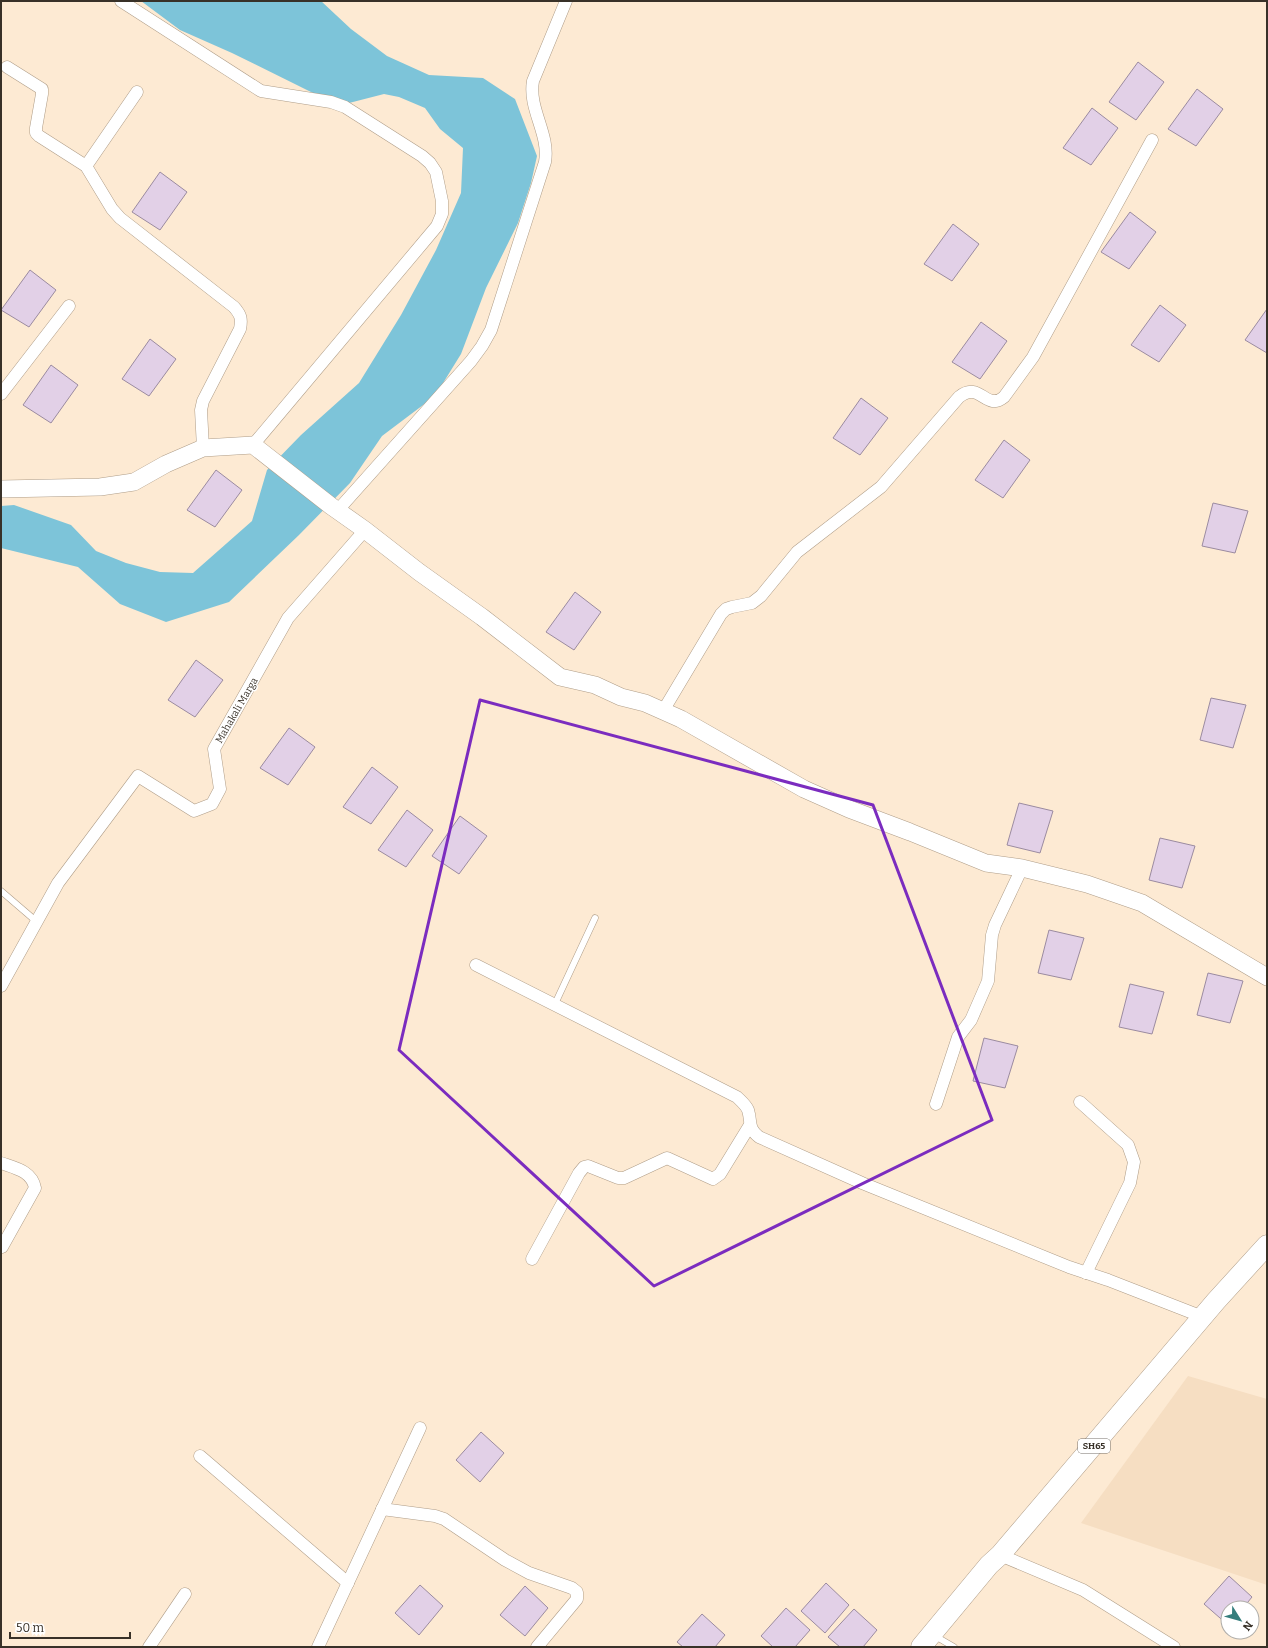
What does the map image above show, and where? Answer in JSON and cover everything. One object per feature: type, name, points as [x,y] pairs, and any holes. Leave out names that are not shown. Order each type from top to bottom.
[{"type":"main road","points":[[1,489],[100,487],[134,482],[166,464],[203,448],[253,444],[334,508],[482,617],[560,677],[595,685],[621,697],[645,703],[681,719],[804,789],[849,809],[986,863],[1022,868],[1087,884],[1142,903],[1267,977]]},
{"type":"main road","name":"SH65","points":[[927,1640],[989,1565],[1000,1555],[1203,1317],[1267,1245]]},
{"type":"street","points":[[121,1],[261,91],[331,102],[344,107],[422,156],[430,163],[436,172],[442,201],[442,214],[437,226],[253,444]]},
{"type":"street","points":[[334,508],[471,361],[491,330],[545,162],[546,145],[533,101],[533,81],[566,1]]},
{"type":"street","points":[[7,67],[42,89],[36,133],[86,166],[112,209],[120,218],[240,313],[242,319],[240,329],[203,401],[201,410],[203,448]]},
{"type":"street","points":[[86,166],[137,92]]},
{"type":"street","points":[[663,711],[720,614],[726,609],[752,603],[760,596],[797,552],[881,487],[966,392],[972,391],[994,402],[1000,401],[1004,397],[1033,357],[1152,140]]},
{"type":"street","points":[[1,394],[70,306]]},
{"type":"street","name":"Mahakali Marga","points":[[1,986],[58,883],[138,776],[194,811],[212,804],[220,789],[214,749],[288,618],[365,530]]},
{"type":"street","points":[[936,1104],[958,1036],[971,1020],[988,982],[992,936],[995,925],[1022,868]]},
{"type":"street","points":[[476,966],[737,1097],[743,1102],[748,1110],[752,1131],[759,1137],[862,1184],[1062,1264],[1108,1280],[1203,1317]]},
{"type":"street","points":[[1080,1102],[1128,1145],[1134,1162],[1130,1183],[1086,1273]]},
{"type":"street","points":[[532,1259],[579,1173],[584,1167],[588,1166],[618,1178],[624,1178],[667,1158],[713,1179],[720,1174],[750,1125]]},
{"type":"street","points":[[1,1162],[29,1174],[33,1180],[35,1188],[2,1247]]},
{"type":"street","points":[[318,1647],[420,1428]]},
{"type":"street","points":[[200,1456],[348,1583]]},
{"type":"street","points":[[382,1509],[435,1516],[444,1519],[505,1560],[529,1573],[572,1588],[577,1592],[577,1599],[537,1647]]},
{"type":"street","points":[[1000,1555],[1083,1590],[1174,1647]]},
{"type":"street","points":[[149,1647],[185,1594]]},
{"type":"lane","points":[[1,891],[36,922]]},
{"type":"lane","points":[[554,1006],[595,918]]},
{"type":"lane","points":[[927,1640],[954,1647]]},
{"type":"highlighted area","points":[[480,700],[873,805],[992,1120],[654,1286],[399,1050]]},
{"type":"shaded area","points":[[1188,1376],[1267,1399],[1267,1585],[1081,1523]]},
{"type":"water","points":[[141,1],[321,1],[351,29],[387,56],[429,75],[483,78],[515,99],[537,156],[531,183],[518,223],[486,288],[461,354],[435,396],[382,436],[350,483],[299,535],[229,602],[166,622],[120,604],[78,567],[1,548],[1,506],[14,505],[71,525],[96,551],[126,563],[160,572],[193,573],[252,521],[267,470],[301,435],[359,383],[401,315],[436,250],[461,193],[463,148],[440,129],[425,108],[399,97],[384,94],[349,103],[315,94],[232,53],[180,30]]},
{"type":"building","points":[[1138,62],[1164,82],[1136,120],[1109,102]]},
{"type":"building","points":[[1197,89],[1223,109],[1196,146],[1168,129]]},
{"type":"building","points":[[1092,108],[1118,128],[1091,165],[1063,148]]},
{"type":"building","points":[[160,172],[187,192],[160,230],[132,212]]},
{"type":"building","points":[[1130,212],[1156,232],[1129,269],[1101,252]]},
{"type":"building","points":[[953,224],[979,244],[952,281],[924,264]]},
{"type":"building","points":[[30,270],[56,290],[29,327],[1,310]]},
{"type":"building","points":[[1160,305],[1186,325],[1159,362],[1131,345]]},
{"type":"building","points":[[1267,309],[1267,353],[1245,340]]},
{"type":"building","points":[[981,322],[1007,341],[980,379],[952,362]]},
{"type":"building","points":[[150,339],[176,359],[149,396],[122,379]]},
{"type":"building","points":[[51,365],[78,385],[51,423],[23,405]]},
{"type":"building","points":[[861,398],[888,418],[860,455],[833,438]]},
{"type":"building","points":[[1004,440],[1030,460],[1003,498],[975,480]]},
{"type":"building","points":[[216,470],[242,490],[215,527],[187,510]]},
{"type":"building","points":[[1213,503],[1248,511],[1235,553],[1202,546]]},
{"type":"building","points":[[575,592],[601,612],[574,650],[546,632]]},
{"type":"building","points":[[196,660],[223,680],[195,717],[168,700]]},
{"type":"building","points":[[1211,698],[1246,705],[1233,748],[1200,740]]},
{"type":"building","points":[[289,728],[315,747],[288,785],[260,768]]},
{"type":"building","points":[[372,767],[398,787],[371,824],[343,807]]},
{"type":"building","points":[[1019,803],[1053,811],[1040,853],[1007,845]]},
{"type":"building","points":[[407,810],[433,830],[406,867],[378,850]]},
{"type":"building","points":[[460,816],[487,836],[459,874],[432,856]]},
{"type":"building","points":[[1160,838],[1195,846],[1182,888],[1149,880]]},
{"type":"building","points":[[1049,930],[1084,938],[1071,980],[1038,973]]},
{"type":"building","points":[[1208,973],[1243,981],[1230,1023],[1197,1015]]},
{"type":"building","points":[[1130,984],[1164,992],[1152,1034],[1119,1027]]},
{"type":"building","points":[[984,1038],[1018,1046],[1005,1088],[973,1081]]},
{"type":"building","points":[[481,1432],[504,1453],[480,1482],[456,1460]]},
{"type":"building","points":[[1229,1576],[1252,1597],[1250,1600],[1220,1600],[1220,1618],[1204,1604]]},
{"type":"building","points":[[826,1583],[849,1605],[825,1633],[801,1611]]},
{"type":"building","points":[[420,1585],[443,1606],[419,1635],[395,1613]]},
{"type":"building","points":[[525,1586],[548,1608],[525,1636],[500,1615]]},
{"type":"building","points":[[786,1608],[810,1630],[795,1647],[773,1647],[761,1636]]},
{"type":"building","points":[[854,1609],[877,1630],[863,1647],[840,1647],[828,1637]]},
{"type":"building","points":[[702,1614],[725,1635],[715,1647],[683,1647],[677,1642]]}]
